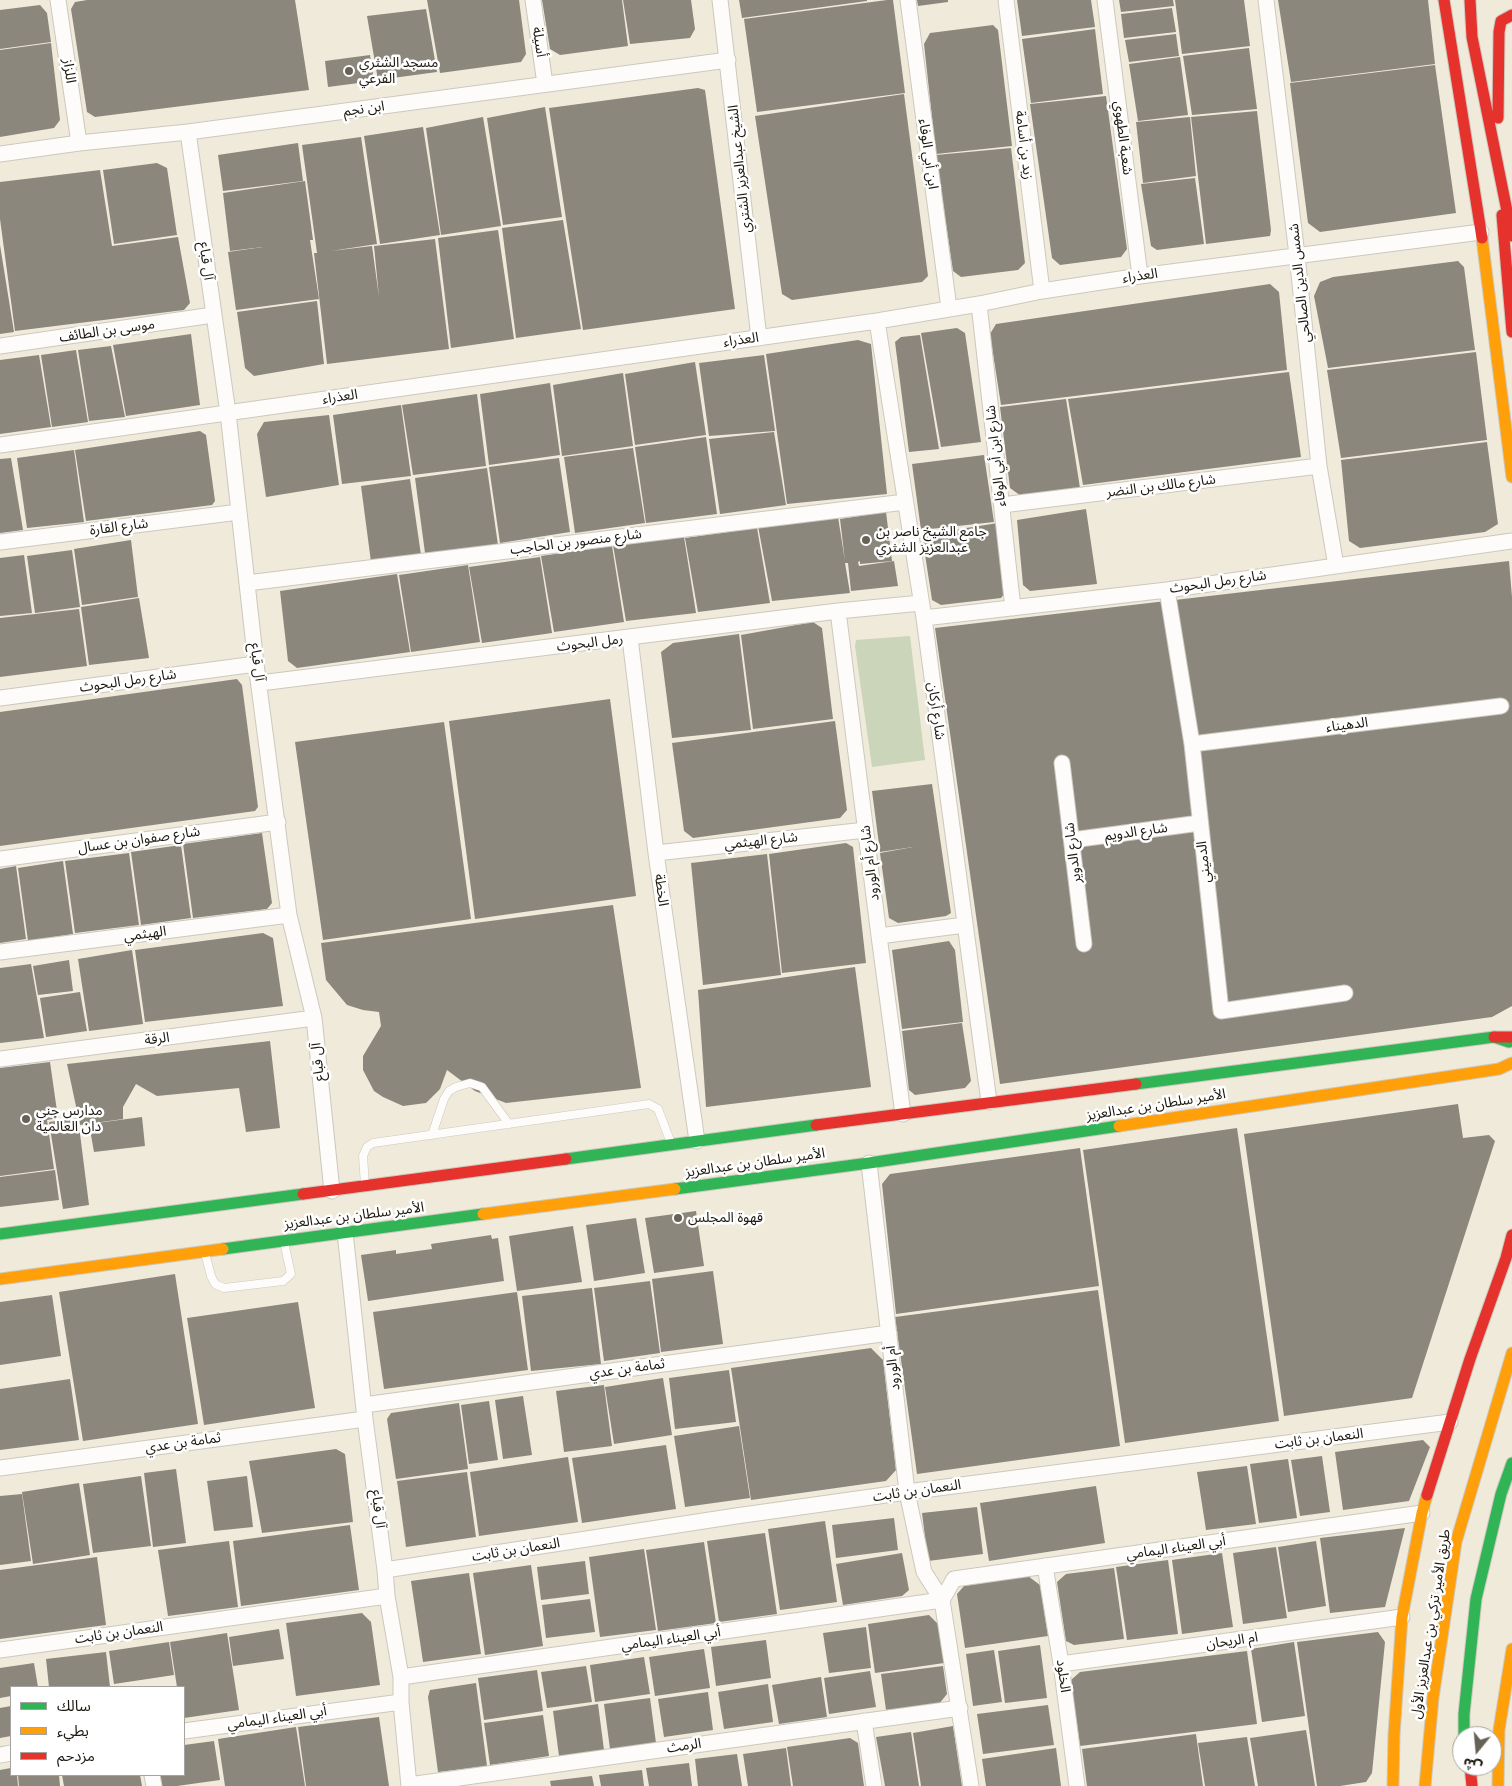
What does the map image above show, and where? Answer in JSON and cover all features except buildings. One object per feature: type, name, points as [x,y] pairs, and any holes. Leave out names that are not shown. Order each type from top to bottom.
[{"type":"street","name":"اللزاز","points":[[58,0],[79,143]]},
{"type":"street","name":"أسيلة","points":[[533,0],[545,84]]},
{"type":"street","name":"الشيخ عبدالعزيز الشتري","points":[[720,0],[759,338]]},
{"type":"street","name":"ابن أبي الوفاء","points":[[908,0],[949,308]]},
{"type":"street","name":"زيد بن أسامة","points":[[1006,0],[1042,291]]},
{"type":"street","name":"شعبة الطهوي","points":[[1105,0],[1140,276]]},
{"type":"street","name":"شمس الدين الصالحي","points":[[1266,0],[1297,255],[1319,466],[1336,566]]},
{"type":"street","points":[[1444,0],[1481,232],[1512,477]]},
{"type":"street","points":[[1470,0],[1472,37],[1512,236]]},
{"type":"street","points":[[1512,15],[1501,21],[1499,32],[1498,165],[1512,332]]},
{"type":"street","name":"ابن نجم","points":[[0,154],[79,143],[188,132],[728,60]]},
{"type":"street","name":"آل قباع","points":[[188,132],[228,413],[256,664],[289,915],[314,1018],[332,1192]]},
{"type":"street","name":"العذراء","points":[[0,445],[877,321],[979,304],[1042,291],[1140,276],[1481,232]]},
{"type":"street","name":"شارع ابن أبي الوفاء","points":[[979,304],[1013,608]]},
{"type":"street","name":"موسى بن الطائف","points":[[0,346],[213,316]]},
{"type":"street","name":"شارع أركان","points":[[877,321],[924,618],[989,1102]]},
{"type":"street","name":"شارع مالك بن النضر","points":[[1002,505],[1319,466]]},
{"type":"street","name":"شارع منصور بن الحاجب","points":[[247,583],[905,502]]},
{"type":"street","name":"شارع القارة","points":[[0,542],[239,512]]},
{"type":"street","name":"شارع رمل البحوث","points":[[924,618],[1167,590],[1512,541]]},
{"type":"street","name":"الدميني","points":[[1167,590],[1192,744],[1221,1011],[1345,993]]},
{"type":"street","name":"رمل البحوث","points":[[260,683],[838,611],[921,603]]},
{"type":"street","name":"شارع أم الورود","points":[[838,611],[878,936],[903,1114]]},
{"type":"street","name":"الخطة","points":[[630,638],[656,852],[697,1141]]},
{"type":"street","name":"شارع رمل البحوث","points":[[0,698],[256,664]]},
{"type":"street","name":"الدهيناء","points":[[1192,744],[1502,706]]},
{"type":"street","name":"شارع الدوير","points":[[1062,763],[1084,944]]},
{"type":"street","name":"شارع صفوان بن عسال","points":[[0,859],[278,822]]},
{"type":"street","name":"شارع الدويم","points":[[1072,840],[1200,824]]},
{"type":"street","name":"شارع الهيثمي","points":[[656,852],[866,830]]},
{"type":"street","name":"الهيثمي","points":[[0,952],[289,915]]},
{"type":"street","points":[[878,936],[965,925]]},
{"type":"street","name":"الرقة","points":[[0,1059],[314,1018]]},
{"type":"street","points":[[1494,1037],[1512,1037]]},
{"type":"street","name":"الأمير سلطان بن عبدالعزيز","points":[[0,1234],[259,1199],[332,1192],[671,1144],[1494,1037],[1512,1043]]},
{"type":"street","name":"الأمير سلطان بن عبدالعزيز","points":[[0,1279],[869,1163],[1499,1068],[1512,1063]]},
{"type":"street","points":[[1499,1068],[1512,1070]]},
{"type":"street","name":"أم الورود","points":[[869,1163],[907,1492],[924,1572],[942,1600]]},
{"type":"street","name":"آل قباع","points":[[345,1232],[387,1596],[401,1677],[401,1702],[409,1785]]},
{"type":"street","points":[[1393,1786],[1394,1735],[1402,1618],[1422,1513],[1470,1359],[1506,1258],[1512,1235]]},
{"type":"street","name":"ثمامة بن عدي","points":[[0,1468],[889,1333]]},
{"type":"street","name":"طريق الأمير تركي بن عبدالعزيز الأول","points":[[1425,1785],[1433,1698],[1456,1542],[1512,1353]]},
{"type":"street","name":"النعمان بن ثابت","points":[[385,1570],[907,1492],[1450,1422]]},
{"type":"street","points":[[1465,1726],[1464,1714],[1476,1599],[1501,1494],[1512,1463]]},
{"type":"street","name":"أبي العيناء اليمامي","points":[[401,1677],[942,1600],[954,1579],[1422,1513]]},
{"type":"street","name":"الخلود","points":[[1045,1566],[1061,1664],[1077,1786]]},
{"type":"street","name":"النعمان بن ثابت","points":[[0,1650],[387,1596]]},
{"type":"street","points":[[942,1600],[971,1786]]},
{"type":"street","name":"ام الريحان","points":[[1061,1664],[1402,1618]]},
{"type":"street","points":[[1498,1786],[1505,1763],[1500,1730],[1512,1649]]},
{"type":"street","name":"أبي العيناء اليمامي","points":[[185,1731],[401,1702]]},
{"type":"street","name":"الرمث","points":[[409,1785],[960,1708]]},
{"type":"street","points":[[864,1721],[874,1786]]},
{"type":"lane","points":[[432,1135],[444,1099],[449,1091],[470,1083],[482,1087],[509,1124]]},
{"type":"lane","points":[[365,1186],[363,1156],[367,1147],[373,1143],[649,1104],[658,1109],[671,1144]]},
{"type":"lane","points":[[205,1251],[211,1276],[215,1284],[224,1288],[283,1280],[291,1274],[284,1240]]},
{"type":"green space","points":[[910,636],[925,760],[872,767],[855,646],[856,640]]},
{"type":"traffic: fast","points":[[1136,1084],[1494,1037],[1509,1042]]},
{"type":"traffic: fast","points":[[566,1159],[816,1125]]},
{"type":"traffic: fast","points":[[675,1189],[869,1163],[1119,1126]]},
{"type":"traffic: fast","points":[[0,1234],[303,1194]]},
{"type":"traffic: fast","points":[[223,1249],[483,1214]]},
{"type":"traffic: fast","points":[[1464,1726],[1476,1599],[1501,1494],[1512,1463]]},
{"type":"traffic: slow","points":[[1482,238],[1512,477]]},
{"type":"traffic: slow","points":[[1119,1126],[1499,1069],[1512,1063]]},
{"type":"traffic: slow","points":[[483,1214],[675,1189]]},
{"type":"traffic: slow","points":[[0,1279],[223,1249]]},
{"type":"traffic: slow","points":[[1425,1786],[1433,1698],[1456,1542],[1512,1353]]},
{"type":"traffic: slow","points":[[1393,1786],[1394,1735],[1402,1617],[1427,1495]]},
{"type":"traffic: slow","points":[[1498,1786],[1499,1730],[1512,1649]]},
{"type":"traffic: jam","points":[[1444,0],[1482,238]]},
{"type":"traffic: jam","points":[[1470,0],[1472,37],[1512,236]]},
{"type":"traffic: jam","points":[[1498,118],[1499,32],[1501,21],[1512,15]]},
{"type":"traffic: jam","points":[[1502,215],[1512,332]]},
{"type":"traffic: jam","points":[[1494,1037],[1512,1037]]},
{"type":"traffic: jam","points":[[816,1125],[1136,1084]]},
{"type":"traffic: jam","points":[[303,1194],[566,1159]]},
{"type":"traffic: jam","points":[[1427,1495],[1512,1235]]},
{"type":"traffic: jam","points":[[1471,1776],[1472,1786]]},
{"type":"place","name":"مسجد الشثري الفرعي","points":[[349,71]]},
{"type":"place","name":"جامع الشيخ ناصر بن عبدالعزيز الشثري","points":[[866,540]]},
{"type":"place","name":"مدارس جنى دان العالمية","points":[[26,1119]]},
{"type":"place","name":"قهوة المجلس","points":[[678,1218]]}]
